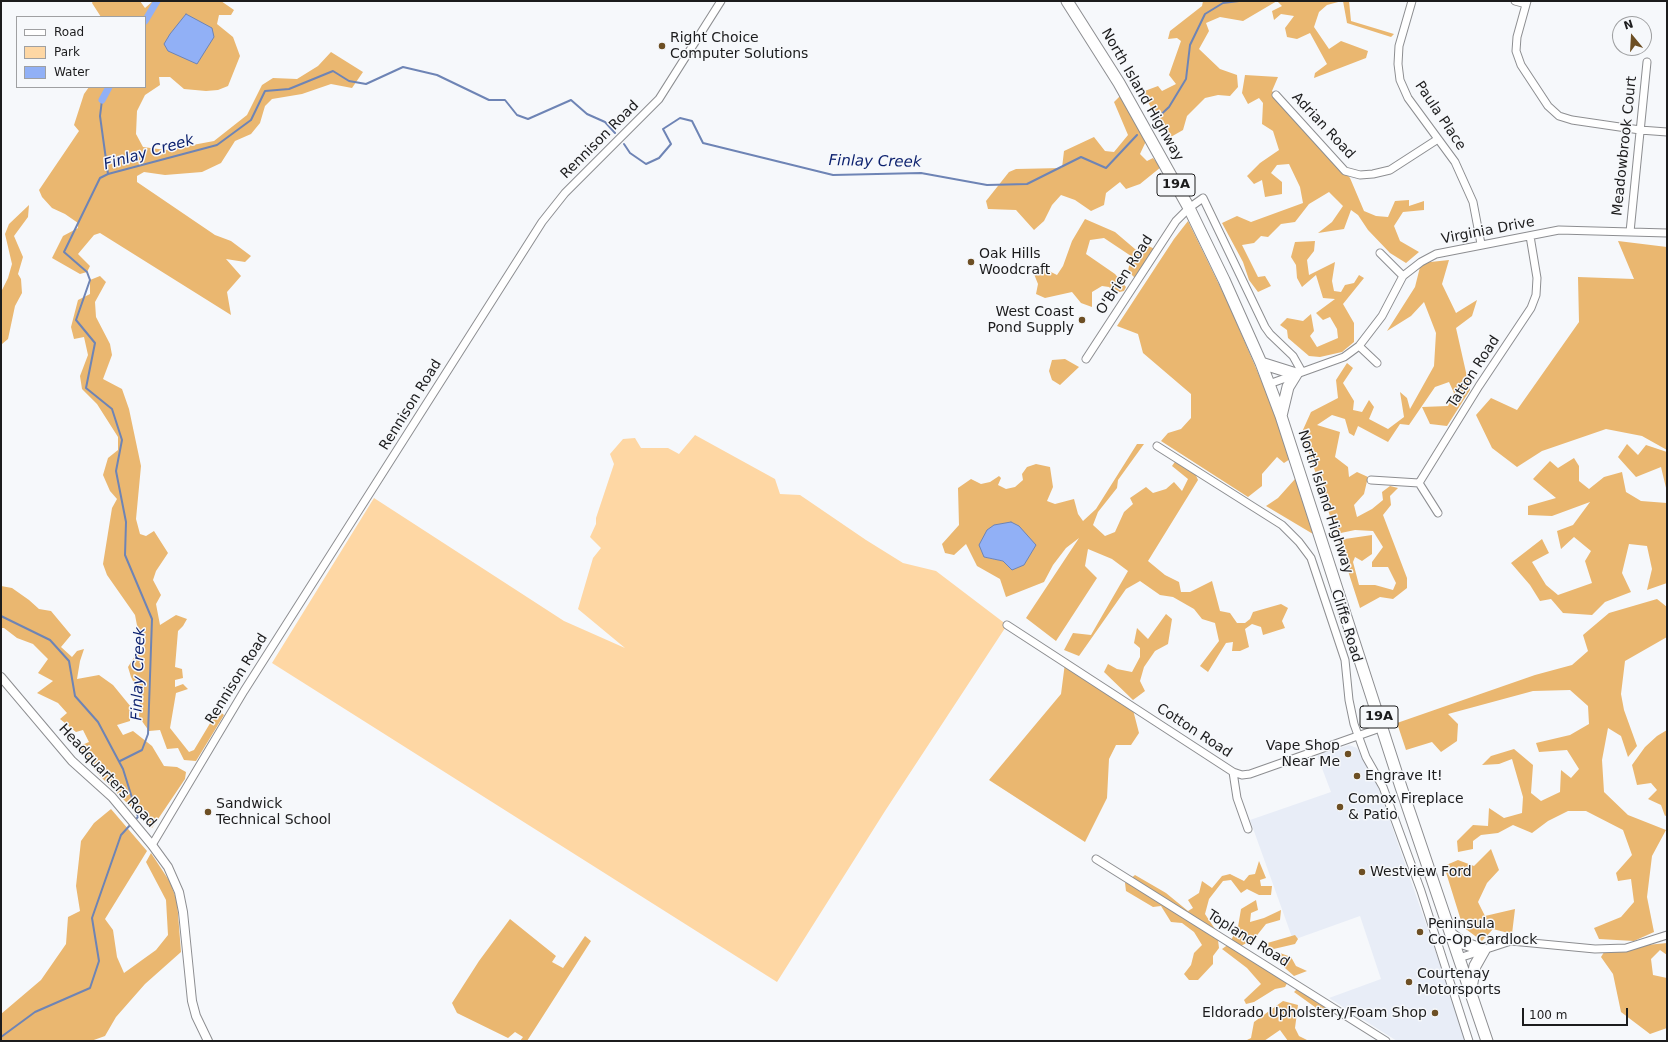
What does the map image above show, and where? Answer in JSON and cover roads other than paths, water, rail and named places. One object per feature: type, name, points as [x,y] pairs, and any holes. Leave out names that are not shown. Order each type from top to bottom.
[{"type":"main road","name":"North Island Highway","points":[[1067,1],[1119,83],[1189,208],[1224,280],[1261,363],[1281,416],[1383,727],[1401,787],[1487,1041]]},
{"type":"main road","points":[[1077,1],[1077,15]]},
{"type":"main road","points":[[1261,363],[1300,373],[1288,387],[1281,416]]},
{"type":"main road","points":[[1452,934],[1464,943],[1484,950],[1475,966],[1470,992]]},
{"type":"street","name":"Rennison Road","points":[[152,845],[244,691],[542,222],[566,193],[658,99],[721,1]]},
{"type":"street","name":"Paula Place","points":[[1412,1],[1399,46],[1398,64],[1400,80],[1408,98],[1456,162],[1473,202],[1481,244]]},
{"type":"street","points":[[1515,1],[1527,3],[1516,37],[1516,51],[1521,65],[1548,106],[1559,116],[1572,120],[1640,130],[1667,132]]},
{"type":"street","name":"Meadowbrook Court","points":[[1630,232],[1647,62]]},
{"type":"street","name":"Adrian Road","points":[[1276,95],[1345,170],[1360,175],[1390,170],[1438,139]]},
{"type":"street","name":"O'Brien Road","points":[[1086,359],[1176,221],[1189,208],[1203,198],[1265,327],[1270,334],[1294,356],[1300,373]]},
{"type":"street","name":"Virginia Drive","points":[[1269,384],[1344,357],[1358,346],[1382,316],[1403,276],[1421,262],[1436,254],[1559,230],[1667,233]]},
{"type":"street","name":"Tatton Road","points":[[1419,483],[1479,386],[1531,308],[1536,295],[1537,278],[1530,236]]},
{"type":"street","points":[[1380,252],[1403,276]]},
{"type":"street","points":[[1358,346],[1377,363]]},
{"type":"street","name":"Cliffe Road","points":[[1157,446],[1282,525],[1299,542],[1311,558],[1345,660],[1349,700],[1358,736],[1366,757],[1383,787],[1421,891],[1469,1041]]},
{"type":"street","points":[[1371,480],[1419,483],[1438,513]]},
{"type":"street","name":"Cotton Road","points":[[1007,625],[1233,772],[1242,775],[1250,774],[1383,727]]},
{"type":"street","name":"Headquarters Road","points":[[1,677],[72,761],[122,808],[152,845],[168,868],[179,892],[183,912],[192,1001],[196,1016],[208,1041]]},
{"type":"street","points":[[1233,772],[1237,798],[1248,829]]},
{"type":"street","name":"Topland Road","points":[[1096,859],[1386,1041]]},
{"type":"street","points":[[1459,958],[1511,941],[1595,949],[1626,948],[1667,935]]},
{"type":"water","points":[[186,14],[212,28],[214,37],[197,64],[168,51],[164,44]]},
{"type":"water","points":[[1011,522],[1019,526],[1036,545],[1024,565],[1012,570],[1003,561],[984,557],[979,545],[987,530],[994,525]]},
{"type":"waterway","points":[[146,19],[157,1]]},
{"type":"waterway","name":"Finlay Creek","points":[[1154,121],[1169,107],[1186,79],[1190,45],[1205,14],[1223,3],[1239,1]]},
{"type":"waterway","name":"Finlay Creek","points":[[120,761],[142,750],[148,734],[152,619],[125,555],[126,522],[116,471],[122,440],[112,409],[86,388],[95,343],[76,320],[90,280],[87,272],[64,252],[100,178],[108,174],[217,145],[251,120],[265,91],[289,89],[333,71],[349,81],[366,84],[403,67],[437,75],[489,100],[505,100],[517,115],[528,119],[571,100],[587,114],[605,122],[615,133]]},
{"type":"waterway","points":[[102,100],[108,88]]},
{"type":"waterway","points":[[102,100],[100,116],[108,174]]},
{"type":"waterway","name":"Finlay Creek","points":[[624,144],[630,153],[646,164],[659,158],[671,144],[663,129],[680,118],[692,121],[703,143],[833,175],[921,173],[987,185],[1027,184],[1081,157],[1106,168],[1137,135]]},
{"type":"waterway","points":[[1,616],[50,640],[69,661],[75,696],[98,722],[123,769],[138,817],[135,820]]},
{"type":"waterway","points":[[1,1037],[35,1012],[90,988],[99,961],[92,918],[121,835],[132,823]]},
{"type":"place","name":"Right Choice Computer Solutions","points":[[662,46]]},
{"type":"place","name":"Oak Hills Woodcraft","points":[[971,262]]},
{"type":"place","name":"West Coast Pond Supply","points":[[1082,320]]},
{"type":"place","name":"Vape Shop Near Me","points":[[1348,754]]},
{"type":"place","name":"Engrave It!","points":[[1357,776]]},
{"type":"place","name":"Comox Fireplace & Patio","points":[[1340,807]]},
{"type":"place","name":"Sandwick Technical School","points":[[208,812]]},
{"type":"place","name":"Westview Ford","points":[[1362,872]]},
{"type":"place","name":"Peninsula Co-Op Cardlock","points":[[1420,932]]},
{"type":"place","name":"Courtenay Motorsports","points":[[1409,982]]},
{"type":"place","name":"Eldorado Upholstery/Foam Shop","points":[[1435,1013]]}]
